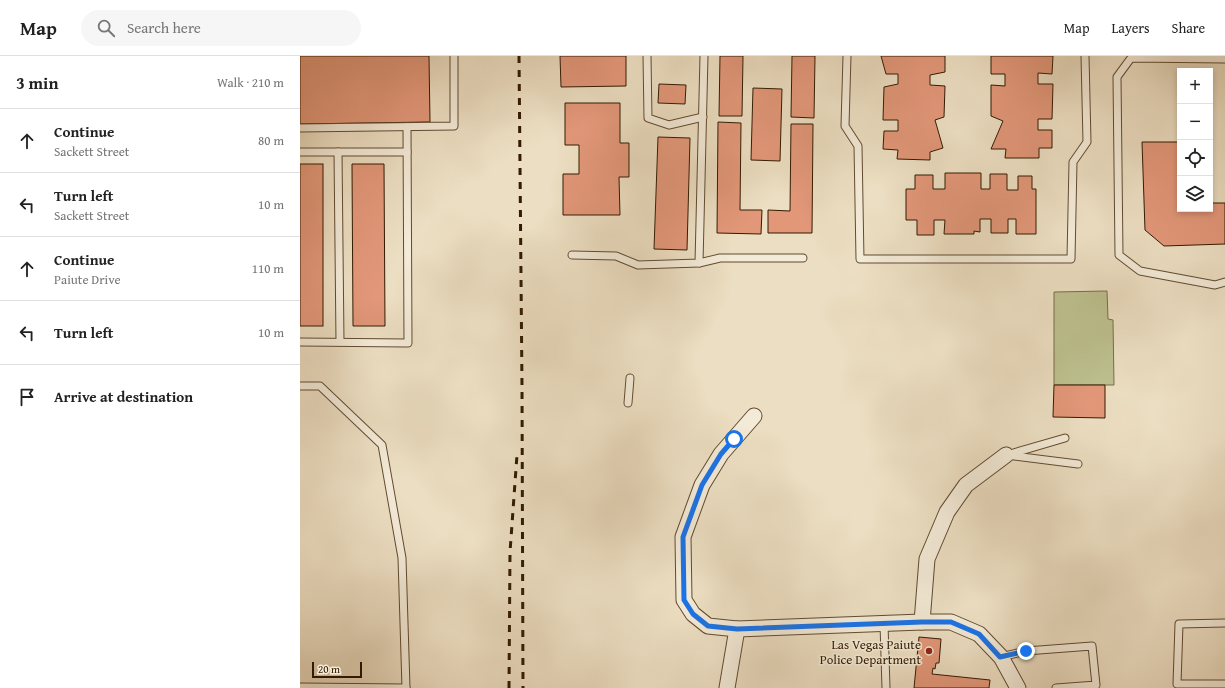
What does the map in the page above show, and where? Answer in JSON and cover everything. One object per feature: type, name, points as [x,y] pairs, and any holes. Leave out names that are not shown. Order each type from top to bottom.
[{"type":"street","points":[[754,416],[721,454],[702,485],[683,537],[684,600],[693,614],[708,626],[737,629],[951,622],[979,634],[1000,657],[1018,688]]},
{"type":"street","points":[[922,622],[927,559],[947,512],[966,485],[1006,455]]},
{"type":"street","points":[[727,688],[737,629]]},
{"type":"lane","points":[[300,128],[454,126],[454,56]]},
{"type":"lane","points":[[647,56],[648,118],[669,125],[703,117]]},
{"type":"lane","points":[[699,264],[704,56]]},
{"type":"lane","points":[[846,56],[845,126],[858,146],[860,259],[1071,259],[1072,162],[1086,142],[1085,56]]},
{"type":"lane","points":[[1225,59],[1131,58],[1118,77],[1119,254],[1140,271],[1215,285],[1225,282]]},
{"type":"lane","points":[[300,342],[408,342],[407,127]]},
{"type":"lane","points":[[300,152],[407,152]]},
{"type":"lane","points":[[338,152],[340,342]]},
{"type":"lane","points":[[572,255],[616,256],[638,265],[699,264],[720,258],[803,258]]},
{"type":"lane","points":[[628,403],[630,378]]},
{"type":"lane","points":[[300,386],[320,386],[382,445],[402,558],[406,688],[300,687]]},
{"type":"lane","points":[[1006,455],[1065,438]]},
{"type":"lane","points":[[1006,455],[1078,464]]},
{"type":"lane","points":[[1225,623],[1179,624],[1177,684],[1225,684]]},
{"type":"lane","points":[[884,624],[886,688]]},
{"type":"lane","points":[[1000,657],[1026,651],[1092,646],[1096,684],[1056,688]]},
{"type":"green space","points":[[1107,291],[1108,319],[1113,320],[1114,385],[1054,385],[1054,292]]},
{"type":"building","points":[[300,56],[429,56],[430,122],[300,124]]},
{"type":"building","points":[[560,56],[626,56],[626,86],[561,87]]},
{"type":"building","points":[[720,56],[743,56],[742,116],[719,116]]},
{"type":"building","points":[[792,56],[815,56],[814,118],[791,117]]},
{"type":"building","points":[[881,56],[945,56],[945,72],[930,75],[930,85],[945,86],[944,117],[935,120],[943,148],[930,152],[930,160],[897,159],[898,150],[883,149],[884,131],[898,131],[898,120],[883,120],[884,87],[898,84],[898,74],[886,74]]},
{"type":"building","points":[[991,56],[1053,56],[1052,74],[1038,73],[1038,84],[1053,84],[1052,119],[1038,119],[1038,130],[1052,130],[1052,148],[1039,148],[1039,158],[1005,158],[1006,149],[991,149],[1003,121],[991,116],[991,85],[1005,86],[1005,74],[991,74]]},
{"type":"building","points":[[659,84],[686,85],[685,104],[658,103]]},
{"type":"building","points":[[753,88],[782,89],[780,161],[751,160]]},
{"type":"building","points":[[565,103],[620,103],[620,143],[629,143],[629,177],[619,177],[620,215],[563,215],[563,174],[579,174],[579,145],[565,145]]},
{"type":"building","points":[[718,122],[741,123],[740,210],[762,210],[761,234],[717,233]]},
{"type":"building","points":[[791,124],[813,124],[812,233],[768,233],[768,210],[790,211]]},
{"type":"building","points":[[658,137],[690,138],[687,250],[654,249]]},
{"type":"building","points":[[1142,142],[1177,142],[1177,212],[1213,212],[1213,203],[1225,203],[1225,244],[1164,246],[1145,230]]},
{"type":"building","points":[[300,164],[323,164],[323,326],[300,326]]},
{"type":"building","points":[[352,164],[384,164],[385,326],[353,326]]},
{"type":"building","points":[[945,173],[981,173],[981,189],[990,189],[990,174],[1007,174],[1007,190],[1018,190],[1018,176],[1032,176],[1032,189],[1036,189],[1036,234],[1016,234],[1016,219],[1008,219],[1008,233],[991,233],[991,219],[980,219],[980,232],[974,231],[974,234],[944,234],[945,220],[934,220],[934,235],[917,235],[917,220],[906,220],[906,189],[915,189],[915,175],[933,175],[933,189],[945,189]]},
{"type":"building","points":[[1054,385],[1105,385],[1105,418],[1053,417]]},
{"type":"building","name":"Las Vegas Paiute Police Department","points":[[919,637],[941,639],[939,663],[936,663],[932,674],[990,680],[989,688],[914,688]]},
{"type":"railway","points":[[519,56],[523,688]]},
{"type":"railway","points":[[509,688],[510,552],[517,455]]},
{"type":"place","name":"Las Vegas Paiute Police Department","points":[[929,651]]},
{"type":"route","points":[[734,439],[721,454],[702,485],[683,537],[684,600],[693,614],[708,626],[737,629],[951,622],[979,634],[1000,657],[1026,651]]}]
